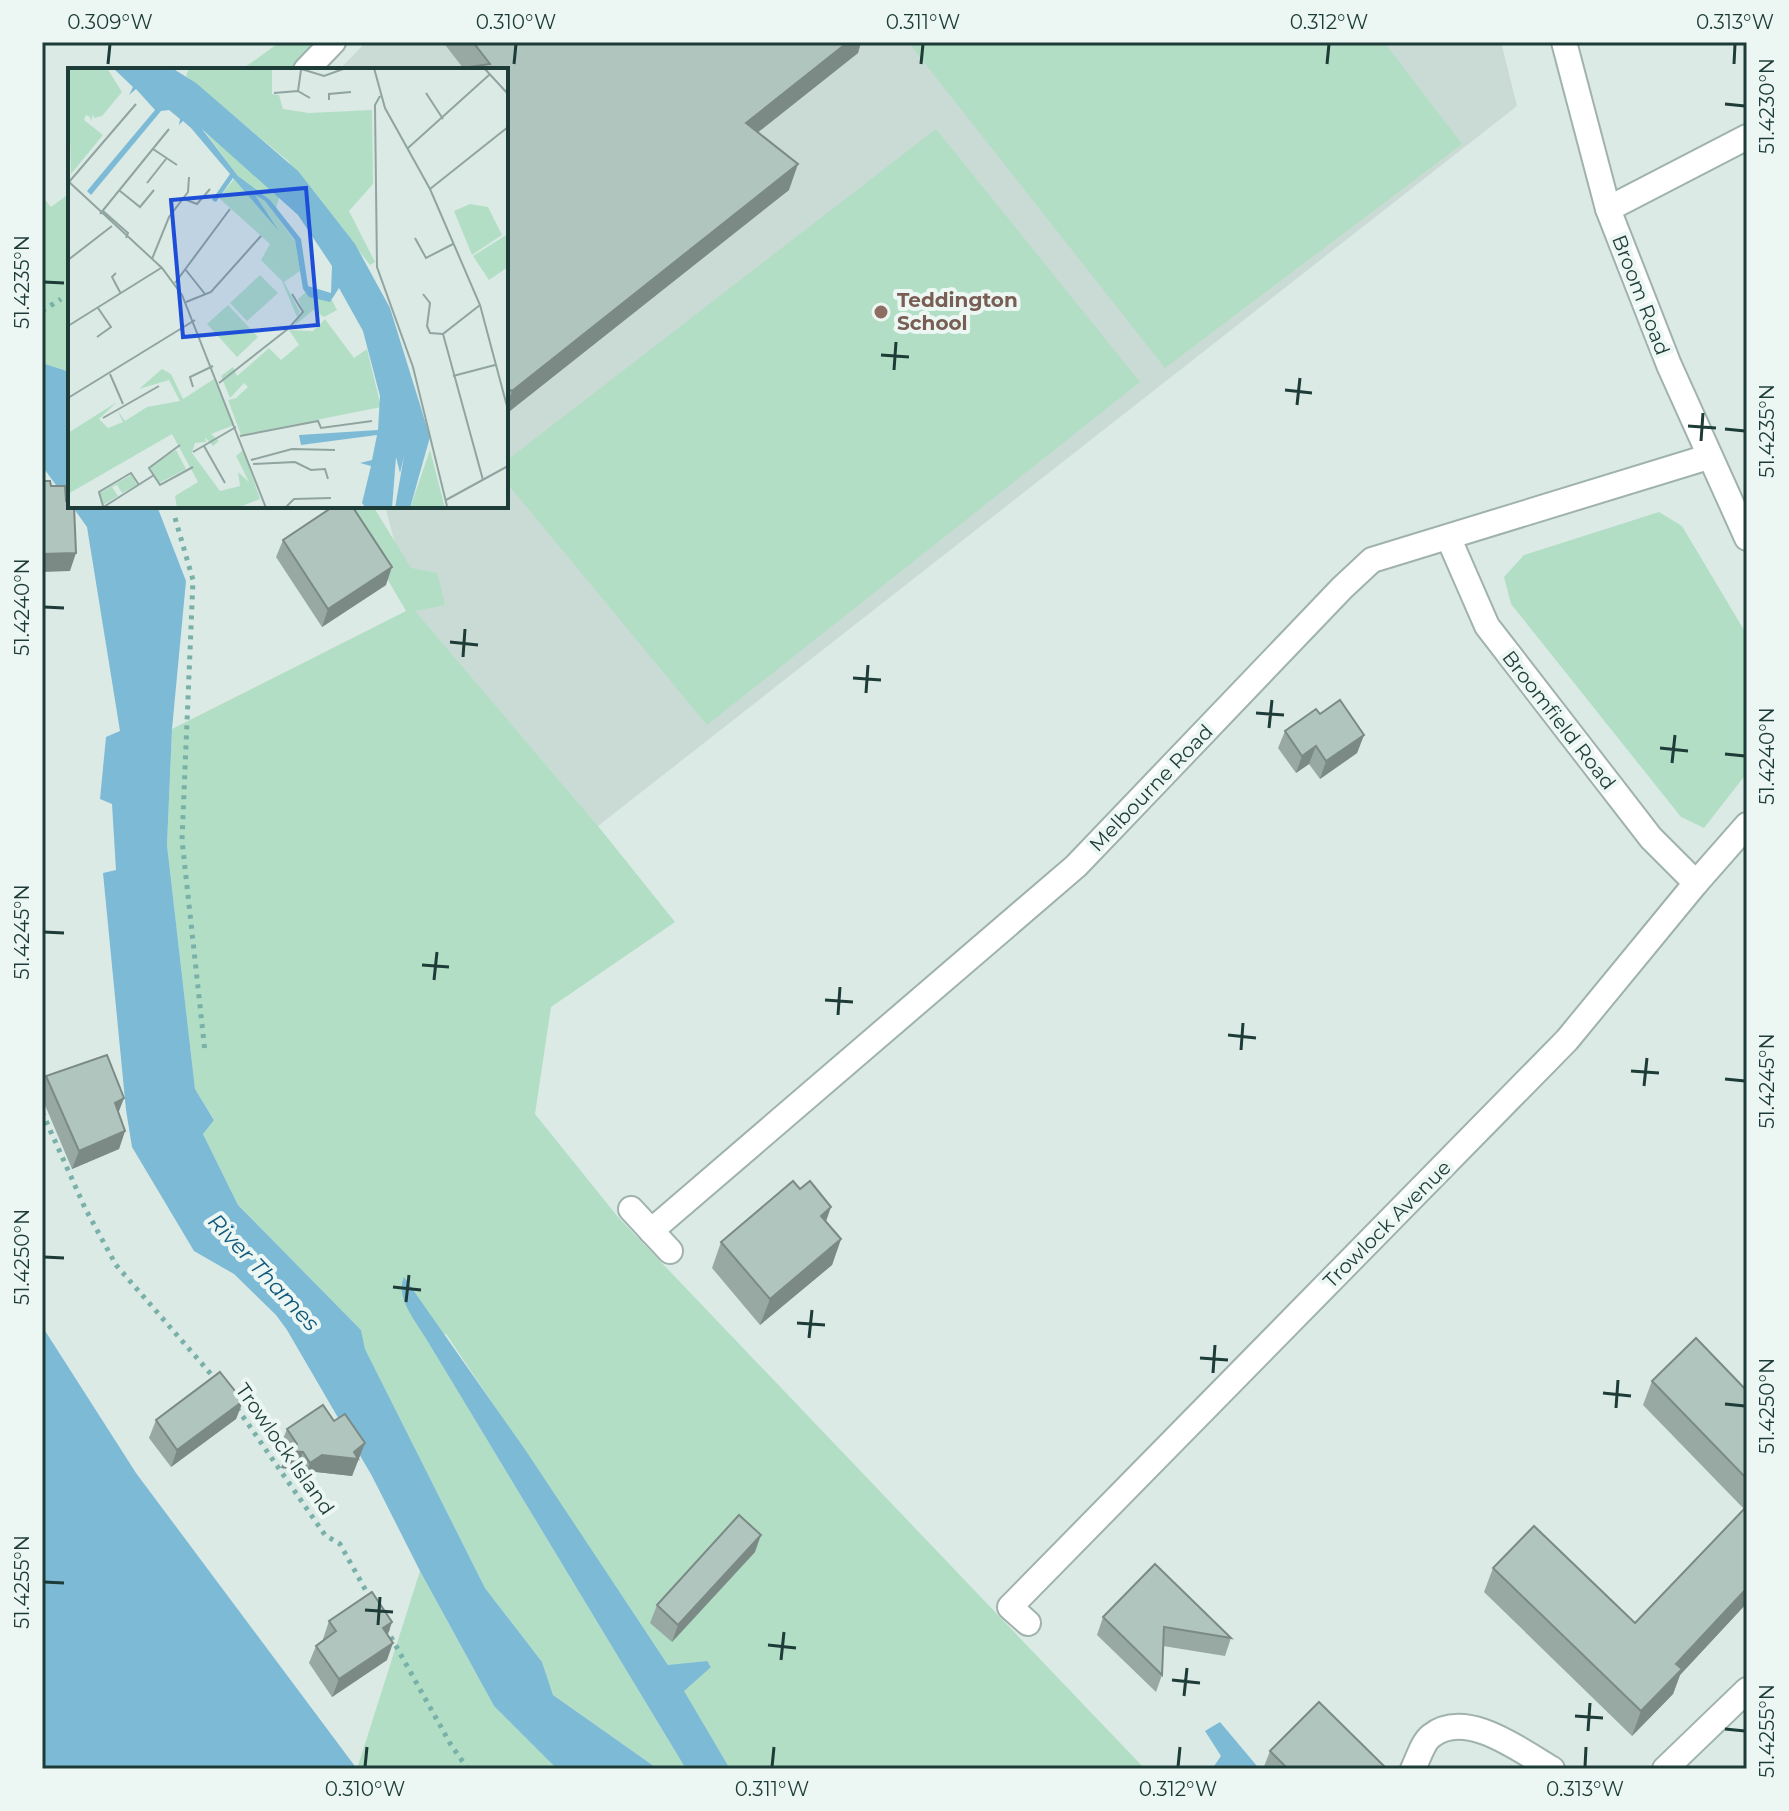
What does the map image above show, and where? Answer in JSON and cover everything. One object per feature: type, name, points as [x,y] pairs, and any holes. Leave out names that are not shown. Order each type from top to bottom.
[{"type":"street","points":[[308,68],[333,42]]},
{"type":"street","name":"Broom Road","points":[[1564,42],[1608,209],[1669,365],[1747,538]]},
{"type":"street","points":[[1608,209],[1747,137]]},
{"type":"street","name":"Melbourne Road","points":[[651,1231],[1076,866],[1372,560],[1449,539],[1708,457]]},
{"type":"street","name":"Broomfield Road","points":[[1449,539],[1487,626],[1651,838],[1696,883]]},
{"type":"street","name":"Trowlock Avenue","points":[[1011,1607],[1567,1040],[1747,825]]},
{"type":"street","points":[[631,1209],[670,1251]]},
{"type":"street","points":[[1665,1769],[1747,1690]]},
{"type":"street","points":[[1413,1769],[1430,1737],[1452,1726],[1486,1731],[1552,1769]]},
{"type":"path","points":[[42,311],[61,299]]},
{"type":"path","points":[[175,518],[193,580],[182,840],[205,1052]]},
{"type":"path","name":"Trowlock Island","points":[[42,1112],[85,1208],[116,1265],[221,1386]]},
{"type":"path","name":"Trowlock Island","points":[[230,1398],[325,1535],[340,1544],[373,1604]]},
{"type":"path","points":[[379,1616],[451,1745],[468,1769]]},
{"type":"shaded area","name":"Teddington School","points":[[366,42],[1501,42],[1517,106],[598,826],[412,608],[386,508],[508,508],[508,68],[341,68]]},
{"type":"green space","points":[[280,42],[319,42],[295,68],[244,68]]},
{"type":"green space","points":[[908,42],[1384,42],[1462,144],[1165,368]]},
{"type":"green space","points":[[936,129],[1140,382],[707,725],[508,484],[508,459]]},
{"type":"green space","points":[[68,194],[68,371],[42,363],[42,196],[51,207]]},
{"type":"green space","points":[[340,508],[374,508],[411,568],[437,573],[445,605],[415,611],[598,826],[675,922],[551,1007],[535,1114],[618,1217],[1145,1769],[730,1769],[683,1691],[711,1666],[706,1661],[669,1666],[446,1334],[425,1337],[686,1769],[658,1769],[553,1695],[542,1662],[485,1588],[365,1349],[361,1330],[238,1205],[203,1134],[214,1119],[195,1089],[167,845],[172,729],[406,611],[349,513]]},
{"type":"green space","points":[[1659,512],[1682,526],[1747,635],[1747,773],[1704,828],[1681,817],[1511,604],[1504,577],[1524,555]]},
{"type":"green space","points":[[420,1571],[494,1706],[557,1769],[357,1769]]},
{"type":"water","points":[[42,363],[68,371],[68,501],[42,466]]},
{"type":"water","name":"River Thames","points":[[73,508],[158,508],[186,581],[172,729],[167,845],[195,1089],[214,1120],[203,1134],[238,1205],[361,1330],[365,1349],[485,1588],[542,1662],[553,1695],[658,1769],[557,1769],[494,1706],[372,1476],[287,1330],[234,1274],[194,1251],[132,1147],[103,873],[116,870],[112,804],[100,799],[106,737],[120,731],[87,527]]},
{"type":"water","points":[[404,1277],[526,1451],[668,1665],[707,1661],[711,1667],[684,1691],[730,1769],[686,1769],[412,1316],[402,1292]]},
{"type":"water","points":[[42,1326],[136,1473],[357,1769],[42,1769]]},
{"type":"water","points":[[1220,1722],[1257,1766],[1254,1769],[1212,1769],[1221,1756],[1205,1731]]},
{"type":"building","points":[[473,42],[848,42],[746,123],[798,164],[512,391],[508,388],[508,68],[462,68],[490,64]]},
{"type":"building","points":[[42,481],[50,481],[51,486],[65,486],[68,508],[74,508],[76,553],[42,554]]},
{"type":"building","points":[[331,508],[353,508],[392,567],[328,609],[283,540]]},
{"type":"building","points":[[1340,700],[1364,735],[1326,761],[1316,746],[1302,756],[1285,731],[1316,709],[1320,714]]},
{"type":"building","points":[[107,1055],[124,1098],[115,1103],[125,1131],[79,1151],[46,1076]]},
{"type":"building","points":[[793,1181],[800,1189],[810,1181],[831,1207],[821,1216],[841,1239],[770,1299],[721,1242]]},
{"type":"building","points":[[1696,1338],[1747,1391],[1747,1479],[1652,1381]]},
{"type":"building","points":[[220,1372],[243,1401],[177,1450],[156,1420]]},
{"type":"building","points":[[323,1405],[334,1421],[345,1414],[365,1443],[354,1452],[358,1459],[322,1455],[310,1463],[303,1452],[288,1451],[297,1444],[287,1429]]},
{"type":"building","points":[[1747,1506],[1747,1588],[1676,1664],[1682,1669],[1641,1711],[1493,1568],[1534,1526],[1635,1623]]},
{"type":"building","points":[[739,1515],[761,1535],[678,1625],[657,1605]]},
{"type":"building","points":[[1155,1564],[1231,1638],[1164,1627],[1162,1675],[1103,1617]]},
{"type":"building","points":[[372,1592],[392,1622],[383,1628],[393,1643],[339,1679],[316,1646],[336,1631],[329,1621]]},
{"type":"building","points":[[1319,1702],[1387,1769],[1288,1769],[1270,1751]]},
{"type":"place","name":"Teddington School","points":[[881,312]]}]
